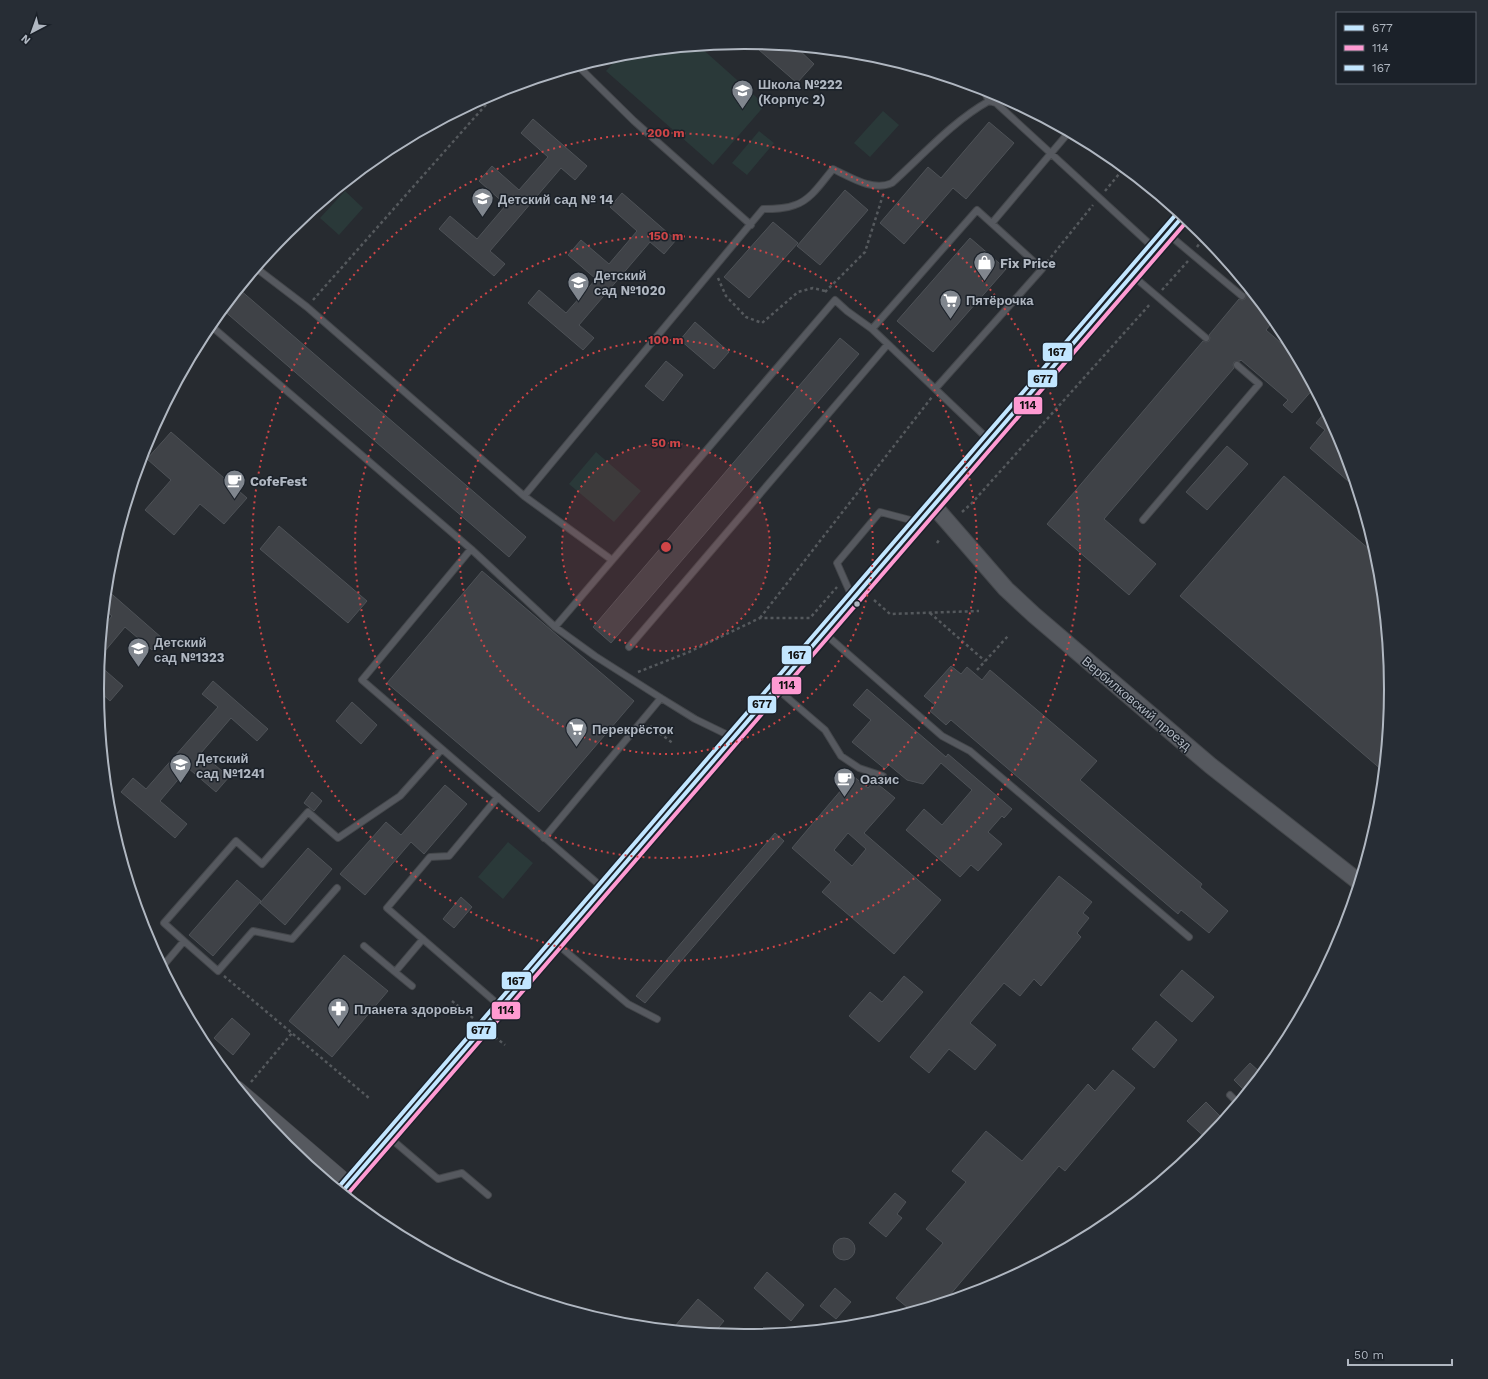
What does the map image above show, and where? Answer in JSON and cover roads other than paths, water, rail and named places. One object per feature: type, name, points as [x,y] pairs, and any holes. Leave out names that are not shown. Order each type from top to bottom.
[{"type":"street","points":[[260,1110],[345,1188],[390,1138],[1179,220]]},
{"type":"street","name":"Вербилковский проезд","points":[[933,506],[1006,589],[1034,615],[1211,766],[1356,879]]},
{"type":"lane","points":[[582,70],[634,121],[751,225]]},
{"type":"lane","points":[[987,97],[989,101]]},
{"type":"lane","points":[[524,496],[716,268],[763,209],[782,208],[796,205],[809,196],[833,169],[864,183],[886,186],[892,183],[974,109],[989,101],[996,103],[1155,249]]},
{"type":"lane","points":[[992,223],[1066,136]]},
{"type":"lane","points":[[872,329],[977,210],[1042,269],[936,390]]},
{"type":"lane","points":[[1168,234],[1242,296]]},
{"type":"lane","points":[[259,271],[306,307],[524,496],[612,560]]},
{"type":"lane","points":[[1132,275],[1206,338]]},
{"type":"lane","points":[[555,627],[835,300],[847,311],[872,329],[990,441]]},
{"type":"lane","points":[[215,329],[471,549],[555,627],[595,656],[661,698],[695,719],[734,738]]},
{"type":"lane","points":[[629,647],[888,344]]},
{"type":"lane","points":[[1143,520],[1259,384],[1237,365]]},
{"type":"lane","points":[[853,599],[837,564],[880,512],[919,522]]},
{"type":"lane","points":[[471,549],[362,680],[604,889]]},
{"type":"lane","points":[[824,633],[942,736],[970,751],[1188,937]]},
{"type":"lane","points":[[776,688],[825,730],[841,756],[859,768],[883,776]]},
{"type":"lane","points":[[544,838],[661,698]]},
{"type":"lane","points":[[337,888],[292,939],[253,931],[218,971],[164,923],[236,841],[262,864],[308,812],[338,838],[400,796],[442,748]]},
{"type":"lane","points":[[498,797],[449,856],[430,857],[386,908],[502,1007]]},
{"type":"lane","points":[[395,972],[423,939]]},
{"type":"lane","points":[[165,963],[184,941]]},
{"type":"lane","points":[[557,944],[628,1004],[656,1019]]},
{"type":"lane","points":[[364,946],[412,986]]},
{"type":"lane","points":[[1230,1095],[1235,1100]]},
{"type":"lane","points":[[390,1138],[438,1179],[462,1173],[488,1195]]},
{"type":"place","name":"Школа №222 (Корпус 2)","points":[[743,110]]},
{"type":"place","name":"Детский сад № 14","points":[[483,218]]},
{"type":"place","name":"Fix Price","points":[[984,282]]},
{"type":"place","name":"Детский сад №1020","points":[[578,302]]},
{"type":"place","name":"Пятёрочка","points":[[950,320]]},
{"type":"place","name":"CofeFest","points":[[235,500]]},
{"type":"place","name":"Детский сад №1323","points":[[139,668]]},
{"type":"place","name":"Перекрёсток","points":[[577,748]]},
{"type":"place","name":"Детский сад №1241","points":[[181,784]]},
{"type":"place","name":"Оазис","points":[[844,798]]},
{"type":"place","name":"Планета здоровья","points":[[339,1028]]}]
